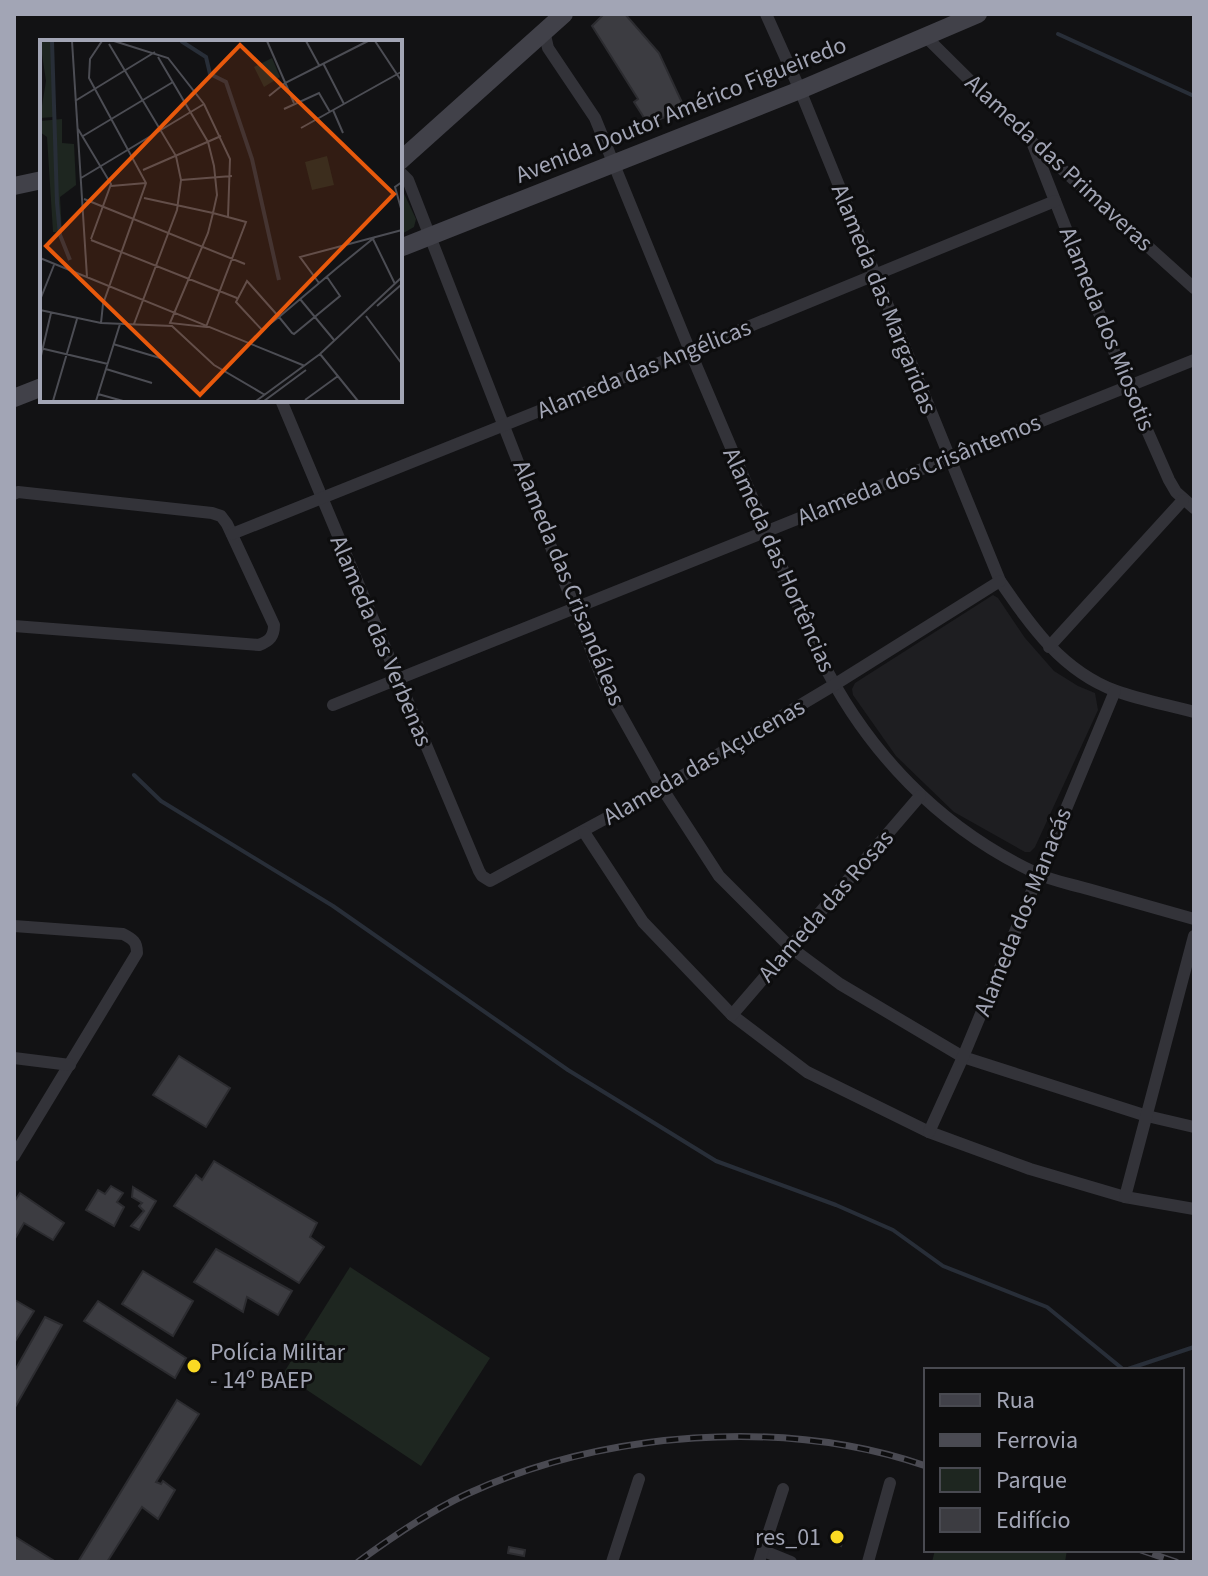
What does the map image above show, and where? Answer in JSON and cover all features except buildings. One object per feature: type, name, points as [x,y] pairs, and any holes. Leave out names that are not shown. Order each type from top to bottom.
[{"type":"main road","points":[[402,159],[564,14]]},
{"type":"main road","name":"Avenida Doutor Américo Figueiredo","points":[[402,247],[800,90],[978,14]]},
{"type":"main road","points":[[14,186],[40,180]]},
{"type":"main road","points":[[14,398],[40,388]]},
{"type":"street","name":"Alameda das Margaridas","points":[[766,14],[800,90],[1000,581],[1049,647],[1068,664],[1115,691],[1194,712]]},
{"type":"street","name":"Alameda das Hortências","points":[[546,30],[548,48],[595,118],[690,351],[834,685],[898,774],[970,837],[1038,875],[1194,919]]},
{"type":"street","name":"Alameda das Primaveras","points":[[925,36],[1032,142],[1194,288]]},
{"type":"street","name":"Alameda dos Miosotis","points":[[1032,142],[1128,387],[1169,480],[1189,504]]},
{"type":"street","points":[[1045,176],[1054,168],[1061,167]]},
{"type":"street","name":"Alameda das Crisandáleas","points":[[402,174],[408,180],[505,424],[606,688],[662,788],[719,876],[790,947],[840,984],[963,1057],[1147,1116],[1194,1127]]},
{"type":"street","name":"Alameda das Angélicas","points":[[232,534],[1055,201]]},
{"type":"street","name":"Alameda dos Crisântemos","points":[[333,705],[1194,360]]},
{"type":"street","name":"Alameda das Verbenas","points":[[282,402],[397,679],[485,879]]},
{"type":"street","points":[[14,494],[18,492],[221,516],[274,625],[271,638],[259,645],[14,626]]},
{"type":"street","points":[[1049,647],[1189,504]]},
{"type":"street","name":"Alameda das Açucenas","points":[[485,879],[497,879],[662,788],[1000,581]]},
{"type":"street","name":"Alameda dos Manacás","points":[[929,1132],[1115,691]]},
{"type":"street","name":"Alameda das Rosas","points":[[732,1015],[920,796]]},
{"type":"street","points":[[584,832],[643,922],[732,1015],[807,1072],[929,1132],[1030,1169],[1125,1197],[1194,1209]]},
{"type":"street","points":[[14,926],[123,934],[133,939],[137,946],[137,953],[14,1156]]},
{"type":"street","points":[[1125,1197],[1194,936]]},
{"type":"street","points":[[14,1058],[70,1065]]},
{"type":"street","points":[[612,1562],[639,1479]]},
{"type":"street","points":[[868,1562],[890,1483]]},
{"type":"street","points":[[783,1489],[762,1556],[791,1562]]},
{"type":"shaded area","points":[[993,595],[1054,671],[1095,693],[1098,710],[1030,852],[954,812],[896,756],[853,695],[852,689],[855,683]]},
{"type":"green space","points":[[402,189],[416,219],[414,227],[402,234]]},
{"type":"green space","points":[[350,1267],[490,1358],[421,1466],[283,1374]]},
{"type":"green space","points":[[934,1552],[1067,1552],[1065,1562],[932,1562]]},
{"type":"waterway","points":[[1058,34],[1194,96]]},
{"type":"waterway","points":[[134,775],[161,801],[333,906],[568,1070],[716,1161],[836,1205],[893,1230],[943,1266],[1047,1307],[1122,1368]]},
{"type":"waterway","points":[[1131,1368],[1194,1347]]},
{"type":"railway","points":[[358,1562],[411,1525],[467,1494],[576,1456],[635,1445],[694,1438],[754,1437],[813,1441],[871,1451],[924,1465]]},
{"type":"railway","points":[[1147,1552],[1176,1562]]},
{"type":"place","name":"Polícia Militar - 14º BAEP","points":[[194,1366]]},
{"type":"place","name":"res_01","points":[[837,1537]]}]
